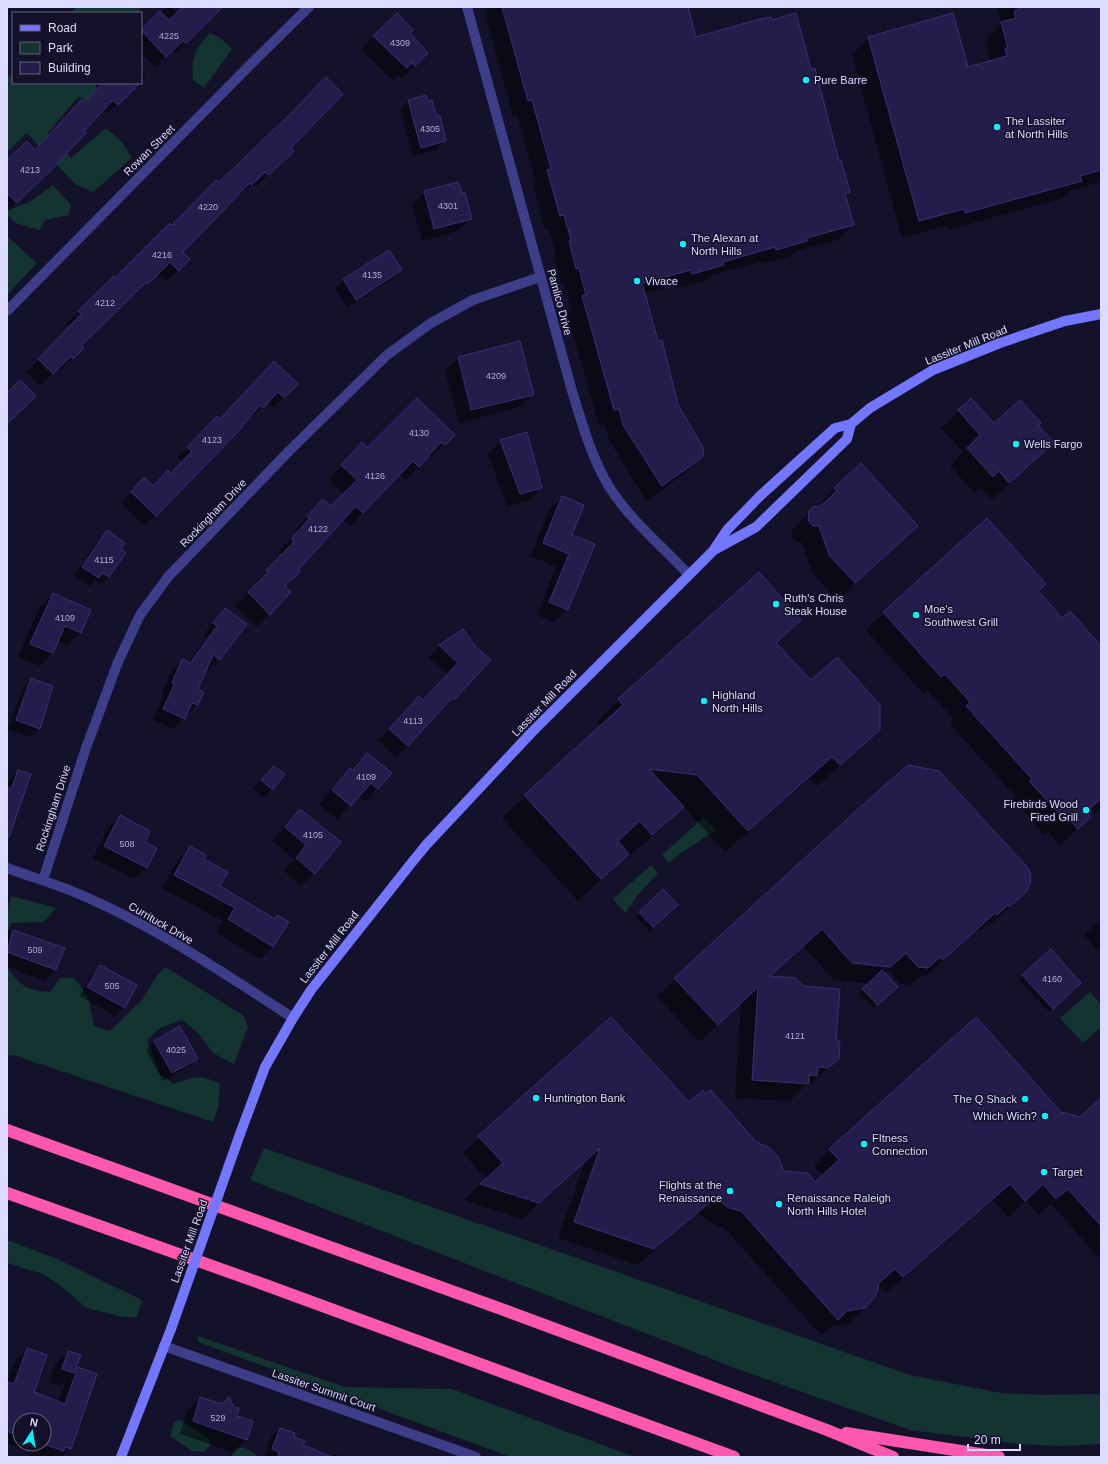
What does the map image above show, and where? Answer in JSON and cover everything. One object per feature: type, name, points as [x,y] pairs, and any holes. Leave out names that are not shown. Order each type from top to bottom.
[{"type":"highway","points":[[7,1130],[482,1302],[826,1430],[893,1457]]},
{"type":"highway","points":[[7,1193],[266,1285],[734,1457]]},
{"type":"highway","points":[[826,1430],[999,1457]]},
{"type":"main road","name":"Lassiter Mill Road","points":[[713,551],[727,530],[769,487],[835,428],[851,424],[870,408],[933,370],[1000,343],[1065,321],[1101,314]]},
{"type":"main road","name":"Lassiter Mill Road","points":[[121,1457],[164,1346],[265,1067],[303,1001],[427,844],[532,732],[688,574],[713,551],[756,527],[847,439],[851,424]]},
{"type":"street","name":"Rowan Street","points":[[7,311],[309,7]]},
{"type":"street","name":"Pamlico Drive","points":[[467,7],[540,277],[572,391],[587,437],[609,485],[633,517],[688,574]]},
{"type":"street","name":"Rockingham Drive","points":[[43,880],[86,748],[118,662],[140,615],[168,577],[286,455],[387,355],[431,323],[473,300],[540,277]]},
{"type":"street","name":"Currituck Drive","points":[[7,868],[78,893],[119,912],[171,942],[292,1018]]},
{"type":"street","name":"Lassiter Summit Court","points":[[164,1346],[476,1457]]},
{"type":"green space","points":[[76,7],[142,7],[139,12],[72,12]]},
{"type":"green space","points":[[210,33],[219,37],[232,49],[204,88],[193,80],[193,59],[197,49]]},
{"type":"green space","points":[[12,73],[12,84],[95,84],[99,97],[99,109],[78,97],[48,133],[71,158],[106,128],[122,142],[132,158],[93,192],[75,184],[27,133],[7,152],[7,78]]},
{"type":"green space","points":[[53,185],[71,205],[69,215],[45,220],[39,230],[15,223],[7,214],[7,211],[31,201]]},
{"type":"green space","points":[[7,236],[37,263],[7,295]]},
{"type":"green space","points":[[704,817],[716,830],[681,853],[669,863],[662,855]]},
{"type":"green space","points":[[651,865],[658,873],[638,895],[625,913],[613,899]]},
{"type":"green space","points":[[11,896],[56,908],[44,922],[11,923],[7,936],[7,912]]},
{"type":"green space","points":[[7,967],[16,979],[25,986],[42,991],[50,992],[60,978],[74,978],[88,996],[94,1026],[110,1031],[142,1000],[158,974],[165,967],[243,1015],[248,1027],[234,1064],[213,1053],[198,1033],[182,1020],[160,1028],[147,1040],[160,1074],[174,1084],[192,1078],[202,1078],[220,1084],[218,1109],[213,1122],[13,1055],[7,1056]]},
{"type":"green space","points":[[1090,992],[1101,1004],[1101,1027],[1083,1043],[1060,1018]]},
{"type":"green space","points":[[264,1148],[910,1375],[1001,1393],[1044,1395],[1101,1394],[1101,1444],[1062,1446],[1019,1444],[910,1430],[743,1371],[250,1180]]},
{"type":"green space","points":[[7,1240],[57,1259],[142,1300],[137,1317],[123,1317],[87,1308],[58,1284],[43,1274],[7,1263]]},
{"type":"green space","points":[[198,1336],[345,1387],[452,1389],[635,1457],[511,1457],[198,1342]]},
{"type":"green space","points":[[180,1420],[209,1438],[210,1446],[204,1452],[192,1451],[170,1436],[174,1422]]},
{"type":"green space","points":[[243,1447],[253,1452],[258,1457],[231,1457],[237,1449]]},
{"type":"building","points":[[183,7],[223,7],[186,43],[183,41],[166,57],[142,31],[142,29],[160,11],[169,20]]},
{"type":"building","name":"The Alexan at North Hills","points":[[502,7],[688,7],[696,37],[760,19],[771,17],[772,20],[796,13],[811,69],[815,68],[839,161],[841,160],[850,192],[845,194],[854,225],[807,238],[807,241],[776,250],[775,247],[723,262],[724,265],[692,274],[691,270],[642,283],[658,341],[662,340],[678,405],[704,449],[703,455],[700,459],[662,486],[623,425],[619,409],[614,410],[582,296],[586,295],[579,268],[576,269],[569,241],[571,240],[564,215],[560,216],[547,170],[551,169],[532,100],[528,101]]},
{"type":"building","name":"The Lassiter at North Hills","points":[[1019,7],[1101,7],[1101,170],[1080,176],[1082,181],[965,213],[964,209],[919,221],[868,37],[953,13],[968,67],[1007,56],[1005,48],[1008,48],[1001,22],[1016,18],[1014,11],[1019,9]]},
{"type":"building","points":[[397,13],[413,30],[410,33],[428,53],[415,66],[412,63],[407,68],[373,36]]},
{"type":"building","points":[[326,77],[343,94],[291,148],[294,151],[269,175],[265,172],[252,185],[250,183],[183,252],[190,259],[179,271],[170,262],[148,284],[147,282],[81,346],[84,348],[73,359],[71,356],[53,374],[38,359],[81,314],[78,311],[114,276],[115,278],[170,223],[172,225],[216,180],[219,182],[286,118]]},
{"type":"building","points":[[102,84],[139,84],[118,105],[113,100],[84,131],[86,133],[17,203],[7,193],[7,160],[27,141],[35,150],[81,100],[84,102]]},
{"type":"building","points":[[426,95],[428,101],[432,100],[437,116],[440,115],[446,141],[421,148],[408,100]]},
{"type":"building","points":[[458,182],[462,193],[465,193],[472,219],[434,229],[424,191]]},
{"type":"building","points":[[389,250],[402,270],[356,300],[343,279]]},
{"type":"building","points":[[520,341],[534,395],[471,410],[458,357]]},
{"type":"building","points":[[274,361],[298,384],[284,398],[278,392],[263,408],[260,405],[236,434],[156,516],[131,492],[144,477],[153,486],[168,470],[171,473],[192,451],[187,447],[217,416],[220,419]]},
{"type":"building","points":[[20,380],[36,396],[7,424],[7,393]]},
{"type":"building","points":[[417,398],[455,435],[445,445],[441,442],[419,467],[413,461],[363,513],[356,506],[298,570],[300,572],[285,586],[291,592],[270,615],[248,592],[268,572],[266,570],[294,542],[291,539],[309,519],[307,516],[323,499],[331,506],[357,480],[341,465],[362,442],[367,448]]},
{"type":"building","points":[[971,398],[994,423],[1020,400],[1041,423],[1038,425],[1054,443],[1009,483],[999,471],[993,477],[967,448],[980,435],[958,410]]},
{"type":"building","points":[[527,432],[542,488],[520,494],[500,440]]},
{"type":"building","points":[[861,463],[918,526],[855,583],[829,555],[819,526],[813,526],[808,520],[809,511],[814,506],[819,507],[837,491],[834,488]]},
{"type":"building","points":[[562,496],[584,505],[572,535],[595,544],[568,610],[549,602],[569,554],[543,543]]},
{"type":"building","points":[[987,518],[1046,584],[1038,591],[1062,618],[1070,611],[1101,646],[1101,799],[1086,812],[1091,817],[1078,829],[1066,816],[1063,818],[1030,782],[1032,779],[966,706],[970,702],[945,674],[941,677],[883,612]]},
{"type":"building","points":[[107,530],[125,543],[121,549],[126,553],[109,577],[103,573],[99,578],[82,567]]},
{"type":"building","points":[[759,572],[801,620],[776,643],[811,680],[837,657],[880,705],[880,730],[840,765],[832,757],[748,831],[697,775],[649,769],[684,807],[652,835],[640,821],[618,841],[629,854],[601,879],[524,795],[623,705],[618,699]]},
{"type":"building","points":[[53,593],[91,610],[81,633],[65,626],[53,653],[30,644]]},
{"type":"building","points":[[225,608],[247,624],[220,660],[213,655],[198,689],[204,692],[198,705],[192,703],[185,719],[163,709],[175,683],[172,683],[182,659],[190,663],[217,626],[213,623]]},
{"type":"building","points":[[463,629],[476,647],[491,660],[454,700],[452,698],[408,746],[389,729],[419,696],[423,700],[458,663],[439,645]]},
{"type":"building","points":[[31,678],[53,686],[40,729],[16,720]]},
{"type":"building","points":[[367,753],[392,773],[378,789],[371,783],[351,806],[332,790],[350,768],[353,770]]},
{"type":"building","points":[[908,765],[939,771],[1028,868],[1031,875],[1030,885],[1026,892],[1009,907],[1008,905],[997,915],[995,913],[943,960],[940,957],[928,968],[918,967],[906,953],[890,967],[852,963],[822,929],[770,976],[796,978],[803,986],[840,989],[836,1039],[840,1042],[839,1059],[828,1068],[818,1067],[817,1076],[809,1075],[809,1084],[752,1080],[758,987],[718,1025],[674,978]]},
{"type":"building","points":[[274,766],[285,774],[273,790],[261,780]]},
{"type":"building","points":[[18,770],[31,774],[9,837],[7,837],[7,787],[11,789]]},
{"type":"building","points":[[300,809],[341,842],[315,874],[296,858],[306,845],[285,827]]},
{"type":"building","points":[[120,815],[150,831],[145,842],[157,848],[147,868],[104,846]]},
{"type":"building","points":[[190,846],[206,855],[204,859],[228,872],[220,886],[275,919],[277,915],[289,922],[273,947],[228,919],[235,908],[174,875]]},
{"type":"building","points":[[663,889],[678,905],[653,927],[639,912]]},
{"type":"building","points":[[13,930],[65,948],[56,970],[7,952]]},
{"type":"building","points":[[1051,949],[1081,983],[1053,1009],[1022,975]]},
{"type":"building","points":[[100,965],[137,985],[125,1008],[87,987]]},
{"type":"building","points":[[882,970],[898,987],[878,1005],[862,989]]},
{"type":"building","points":[[611,1017],[689,1102],[703,1090],[706,1094],[711,1090],[756,1142],[768,1147],[777,1155],[784,1171],[808,1173],[815,1182],[839,1160],[829,1149],[976,1017],[1061,1112],[1080,1117],[1101,1098],[1101,1226],[1068,1189],[1056,1199],[1043,1184],[1025,1201],[1010,1184],[903,1277],[895,1269],[879,1283],[876,1296],[865,1308],[847,1311],[838,1320],[741,1211],[729,1208],[715,1198],[654,1249],[574,1222],[600,1148],[539,1203],[480,1184],[503,1163],[478,1136]]},
{"type":"building","points":[[180,1026],[198,1059],[172,1073],[154,1041]]},
{"type":"building","points":[[27,1348],[47,1355],[34,1392],[65,1404],[78,1367],[97,1374],[71,1449],[65,1447],[64,1451],[52,1447],[52,1412],[12,1412],[12,1433],[7,1431],[7,1382],[14,1384]]},
{"type":"building","points":[[68,1351],[81,1355],[74,1373],[62,1369]]},
{"type":"building","points":[[200,1397],[222,1404],[229,1397],[234,1407],[239,1408],[237,1416],[253,1421],[247,1440],[193,1421]]},
{"type":"building","points":[[280,1428],[295,1433],[294,1437],[305,1441],[303,1445],[332,1457],[278,1457],[279,1452],[272,1449]]},
{"type":"place","name":"Pure Barre","points":[[806,80]]},
{"type":"place","name":"The Lassiter at North Hills","points":[[997,127]]},
{"type":"place","name":"The Alexan at North Hills","points":[[683,244]]},
{"type":"place","name":"Vivace","points":[[637,281]]},
{"type":"place","name":"Wells Fargo","points":[[1016,444]]},
{"type":"place","name":"Ruth's Chris Steak House","points":[[776,604]]},
{"type":"place","name":"Moe's Southwest Grill","points":[[916,615]]},
{"type":"place","name":"Highland North Hills","points":[[704,701]]},
{"type":"place","name":"Firebirds Wood Fired Grill","points":[[1086,810]]},
{"type":"place","name":"Huntington Bank","points":[[536,1098]]},
{"type":"place","name":"The Q Shack","points":[[1025,1099]]},
{"type":"place","name":"Which Wich?","points":[[1045,1116]]},
{"type":"place","name":"FItness Connection","points":[[864,1144]]},
{"type":"place","name":"Target","points":[[1044,1172]]},
{"type":"place","name":"Flights at the Renaissance","points":[[730,1191]]},
{"type":"place","name":"Renaissance Raleigh North Hills Hotel","points":[[779,1204]]}]
